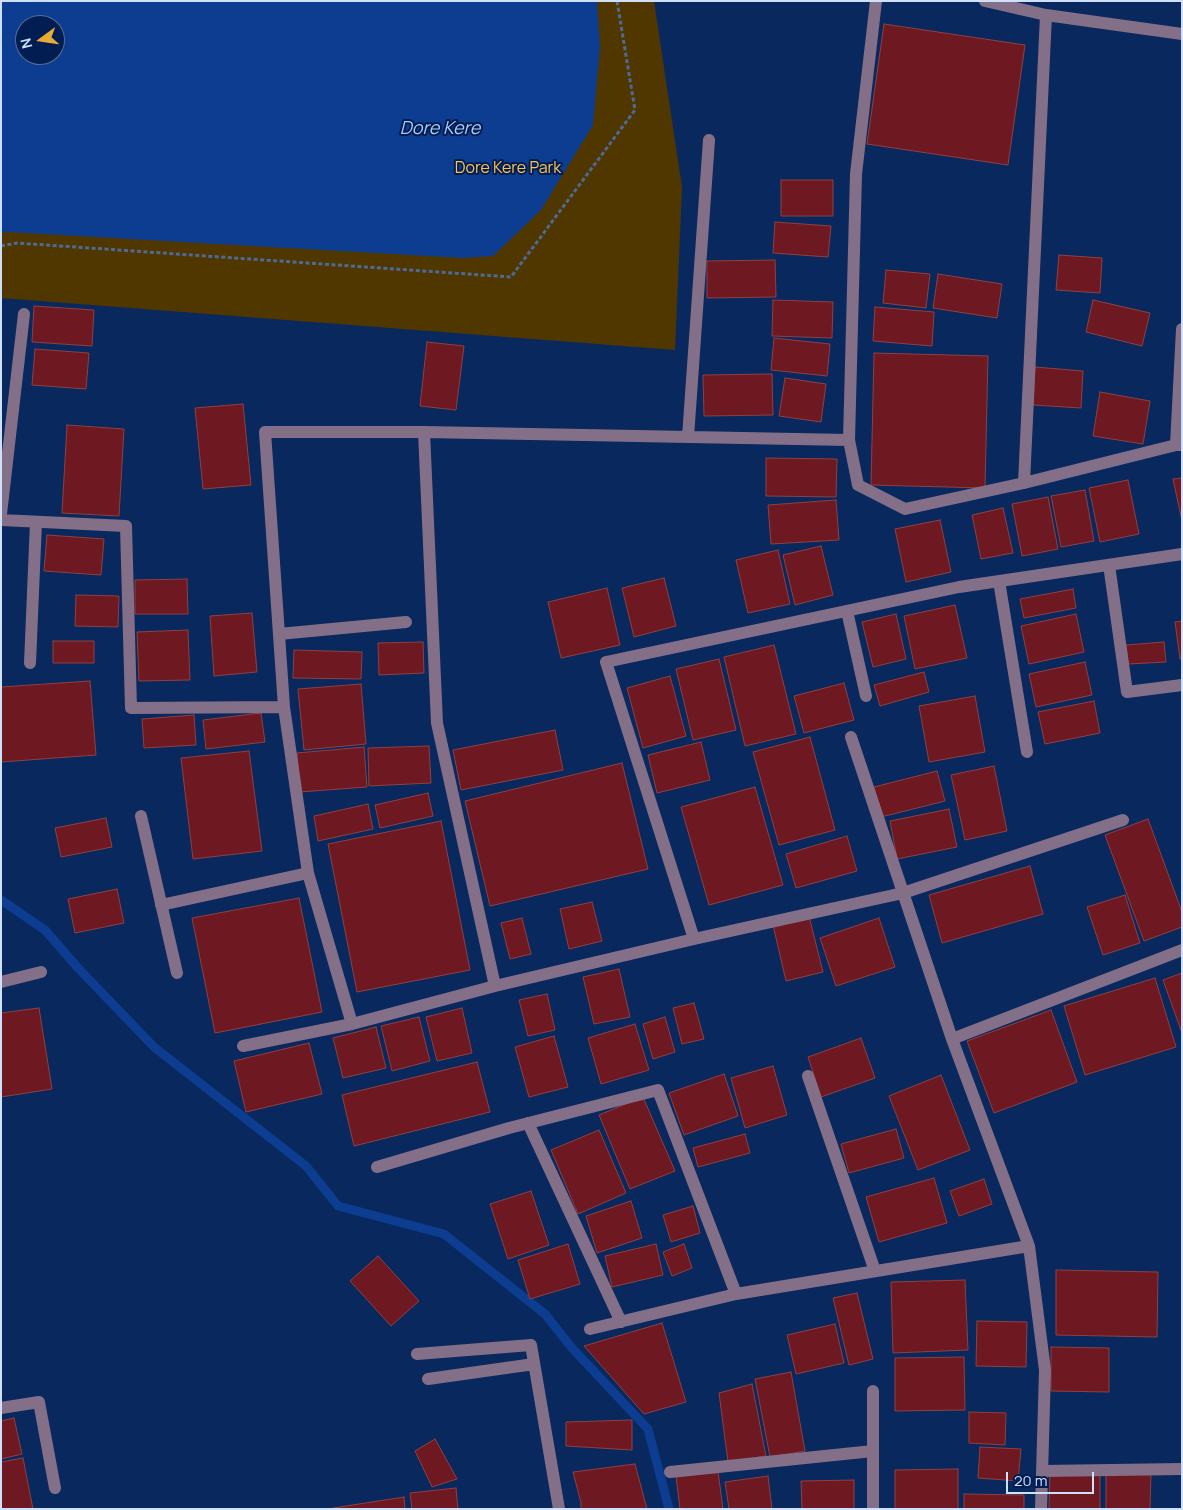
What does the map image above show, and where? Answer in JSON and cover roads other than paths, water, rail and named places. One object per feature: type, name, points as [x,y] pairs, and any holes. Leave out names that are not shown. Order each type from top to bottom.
[{"type":"street","points":[[876,1],[856,174],[850,440],[858,485],[905,508],[1024,484],[1179,445],[1182,329]]},
{"type":"street","points":[[985,1],[1046,15],[1182,34]]},
{"type":"street","points":[[1024,484],[1046,15]]},
{"type":"street","points":[[688,437],[709,140]]},
{"type":"street","points":[[1,514],[24,314]]},
{"type":"street","points":[[352,1024],[308,873],[284,707],[265,432],[424,432],[850,440]]},
{"type":"street","points":[[424,432],[436,723],[495,986]]},
{"type":"street","points":[[1,520],[126,526],[131,708],[284,707]]},
{"type":"street","points":[[30,663],[36,522]]},
{"type":"street","points":[[694,939],[606,662],[959,587],[1182,554]]},
{"type":"street","points":[[1109,565],[1126,692],[1182,685]]},
{"type":"street","points":[[999,581],[1027,752]]},
{"type":"street","points":[[847,611],[866,696]]},
{"type":"street","points":[[279,634],[406,622]]},
{"type":"street","points":[[851,737],[952,1039],[1029,1246],[1045,1370],[1041,1509]]},
{"type":"street","points":[[141,816],[177,973]]},
{"type":"street","points":[[243,1046],[352,1024],[495,986],[694,939],[903,894],[1123,820]]},
{"type":"street","points":[[161,905],[308,873]]},
{"type":"street","points":[[952,1039],[1182,950]]},
{"type":"street","points":[[1,982],[41,972]]},
{"type":"street","points":[[808,1076],[875,1271]]},
{"type":"street","points":[[377,1167],[528,1123],[658,1090],[736,1294]]},
{"type":"street","points":[[528,1123],[622,1322]]},
{"type":"street","points":[[590,1329],[736,1294],[1029,1246]]},
{"type":"street","points":[[417,1354],[531,1345],[559,1509]]},
{"type":"street","points":[[428,1378],[534,1364]]},
{"type":"street","points":[[873,1391],[873,1509]]},
{"type":"street","points":[[1,1408],[39,1402],[55,1488]]},
{"type":"street","points":[[670,1472],[873,1451]]},
{"type":"street","points":[[1042,1471],[1182,1469]]},
{"type":"water","name":"Dore Kere","points":[[1,1],[597,1],[600,46],[593,125],[541,210],[493,256],[463,258],[1,233]]},
{"type":"waterway","points":[[1,900],[45,930],[78,968],[154,1047],[306,1166],[338,1206],[444,1234],[545,1314],[572,1348],[648,1429],[669,1509]]},
{"type":"park label","name":"Dore Kere Park","points":[[508,169]]}]
